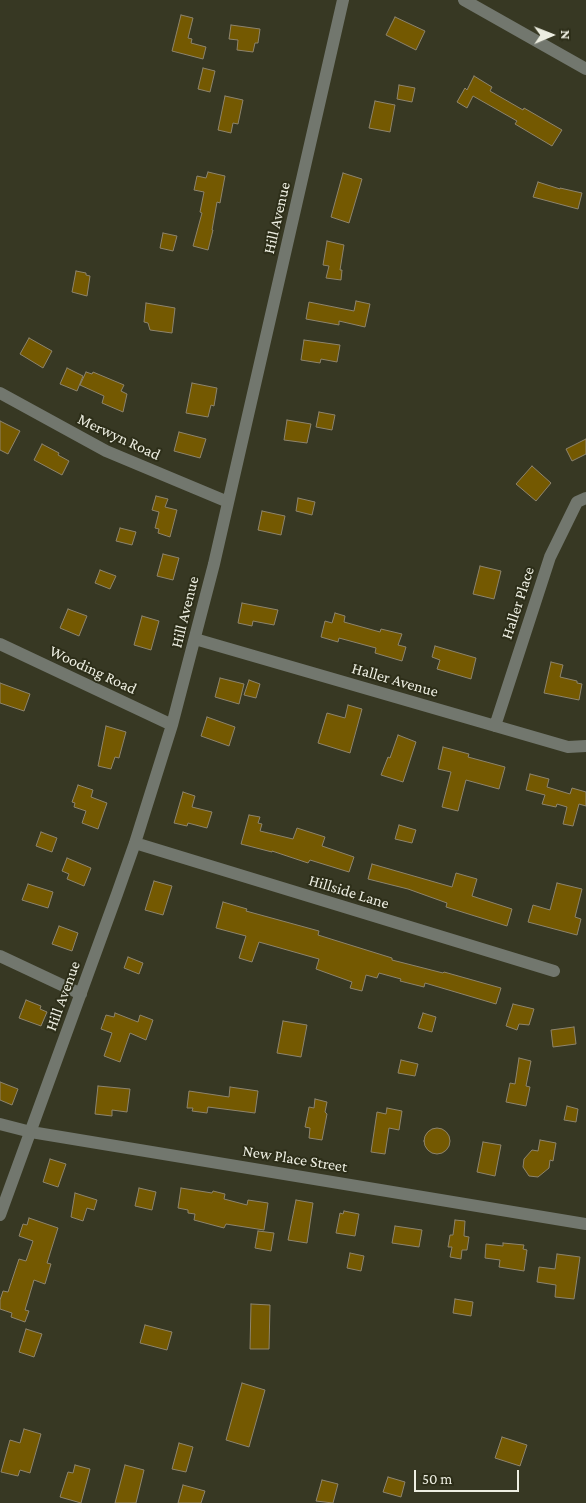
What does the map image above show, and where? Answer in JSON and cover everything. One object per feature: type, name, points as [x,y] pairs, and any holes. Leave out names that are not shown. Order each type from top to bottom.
[{"type":"street","name":"Hill Avenue","points":[[0,1215],[135,843],[172,725],[195,640],[228,502],[343,0]]},
{"type":"street","points":[[464,0],[586,69]]},
{"type":"street","name":"Merwyn Road","points":[[0,393],[106,452],[228,502]]},
{"type":"street","name":"Haller Place","points":[[495,726],[550,557],[577,502],[586,498]]},
{"type":"street","name":"Haller Avenue","points":[[195,640],[568,747],[586,746]]},
{"type":"street","name":"Wooding Road","points":[[0,644],[172,725]]},
{"type":"street","name":"Hillside Lane","points":[[135,843],[554,971]]},
{"type":"street","points":[[0,956],[81,994]]},
{"type":"street","name":"New Place Street","points":[[0,1124],[31,1132],[586,1224]]},
{"type":"building","points":[[181,15],[193,18],[188,38],[192,39],[191,43],[206,47],[203,59],[172,51]]},
{"type":"building","points":[[395,17],[425,31],[416,50],[386,35]]},
{"type":"building","points":[[231,25],[260,29],[258,43],[255,43],[253,52],[237,50],[238,40],[229,39]]},
{"type":"building","points":[[203,68],[215,71],[210,92],[198,89]]},
{"type":"building","points":[[474,76],[492,87],[490,91],[562,130],[552,146],[515,124],[517,121],[473,96],[467,108],[457,102],[465,88],[467,90]]},
{"type":"building","points":[[399,85],[415,88],[412,102],[397,99]]},
{"type":"building","points":[[225,96],[243,100],[238,124],[233,123],[231,133],[218,130]]},
{"type":"building","points":[[375,101],[395,105],[390,132],[369,128]]},
{"type":"building","points":[[208,172],[225,176],[220,203],[217,202],[208,250],[193,246],[202,213],[200,212],[204,192],[194,190],[197,176],[206,178]]},
{"type":"building","points":[[343,173],[362,179],[349,223],[331,217]]},
{"type":"building","points":[[538,182],[582,193],[578,209],[533,197]]},
{"type":"building","points":[[163,233],[177,236],[173,251],[160,248]]},
{"type":"building","points":[[327,241],[344,245],[340,270],[342,270],[341,280],[326,278],[329,266],[323,265]]},
{"type":"building","points":[[76,271],[90,276],[87,296],[72,292]]},
{"type":"building","points":[[356,301],[370,304],[365,327],[339,321],[339,325],[306,319],[309,302],[354,311]]},
{"type":"building","points":[[146,303],[175,308],[172,333],[150,330],[148,323],[144,322]]},
{"type":"building","points":[[29,338],[52,351],[43,368],[20,354]]},
{"type":"building","points":[[304,340],[340,345],[337,362],[321,359],[320,363],[301,360]]},
{"type":"building","points":[[67,368],[83,376],[77,391],[60,384]]},
{"type":"building","points":[[86,372],[92,374],[93,372],[124,385],[121,391],[127,394],[123,412],[102,403],[104,396],[80,385]]},
{"type":"building","points":[[192,383],[217,388],[214,406],[211,405],[208,417],[186,413]]},
{"type":"building","points":[[319,412],[335,415],[332,430],[316,427]]},
{"type":"building","points":[[287,420],[311,424],[307,443],[284,440]]},
{"type":"building","points":[[0,421],[20,431],[8,454],[0,450]]},
{"type":"building","points":[[179,432],[206,439],[200,458],[174,451]]},
{"type":"building","points":[[586,439],[586,454],[572,461],[566,449]]},
{"type":"building","points":[[42,444],[69,461],[62,475],[34,460]]},
{"type":"building","points":[[532,466],[551,483],[536,501],[516,484]]},
{"type":"building","points":[[156,496],[168,499],[165,507],[177,510],[170,537],[158,533],[159,529],[155,528],[159,512],[152,510]]},
{"type":"building","points":[[298,498],[315,502],[312,515],[296,511]]},
{"type":"building","points":[[262,511],[285,516],[281,535],[258,530]]},
{"type":"building","points":[[120,528],[136,532],[132,545],[116,541]]},
{"type":"building","points":[[163,554],[179,558],[173,580],[157,576]]},
{"type":"building","points":[[480,566],[501,571],[494,599],[473,594]]},
{"type":"building","points":[[100,570],[116,576],[110,589],[95,583]]},
{"type":"building","points":[[242,603],[278,610],[274,625],[253,621],[252,626],[238,623]]},
{"type":"building","points":[[68,609],[87,616],[79,636],[60,628]]},
{"type":"building","points":[[335,613],[345,616],[344,622],[380,632],[381,629],[402,634],[398,645],[406,647],[402,661],[375,653],[376,648],[339,638],[338,642],[321,637],[325,621],[332,623]]},
{"type":"building","points":[[142,616],[159,621],[151,650],[134,645]]},
{"type":"building","points":[[435,646],[476,658],[471,679],[437,669],[440,660],[432,657]]},
{"type":"building","points":[[551,662],[563,665],[560,677],[582,684],[579,700],[544,693]]},
{"type":"building","points":[[220,678],[244,684],[239,704],[215,697]]},
{"type":"building","points":[[249,680],[260,684],[256,698],[244,695]]},
{"type":"building","points":[[0,683],[30,694],[24,711],[0,703]]},
{"type":"building","points":[[348,705],[362,709],[350,753],[318,743],[327,713],[345,718]]},
{"type":"building","points":[[207,717],[235,727],[229,746],[201,736]]},
{"type":"building","points":[[106,726],[126,732],[119,758],[115,757],[111,769],[98,766]]},
{"type":"building","points":[[398,735],[416,742],[403,782],[381,775],[388,757],[390,758]]},
{"type":"building","points":[[443,747],[469,754],[468,757],[505,767],[499,789],[466,780],[458,811],[442,807],[451,772],[438,769]]},
{"type":"building","points":[[530,774],[549,779],[547,787],[570,794],[572,788],[586,792],[586,806],[579,804],[573,826],[563,824],[567,807],[557,804],[556,807],[542,804],[545,795],[526,790]]},
{"type":"building","points":[[78,785],[93,790],[91,797],[107,803],[98,829],[82,823],[86,811],[74,807],[75,803],[72,802]]},
{"type":"building","points":[[183,792],[195,796],[192,807],[212,812],[207,828],[188,823],[187,826],[174,823]]},
{"type":"building","points":[[249,815],[260,817],[258,823],[262,824],[260,831],[293,839],[297,828],[325,837],[322,846],[354,857],[349,872],[310,860],[308,863],[272,851],[241,844]]},
{"type":"building","points":[[399,825],[416,830],[412,843],[395,839]]},
{"type":"building","points":[[41,832],[57,838],[52,852],[36,846]]},
{"type":"building","points":[[67,858],[91,868],[84,886],[67,879],[69,874],[62,871]]},
{"type":"building","points":[[372,864],[452,887],[456,873],[477,879],[472,896],[512,909],[507,926],[446,907],[447,903],[408,889],[368,879]]},
{"type":"building","points":[[154,881],[172,886],[163,915],[145,910]]},
{"type":"building","points":[[557,883],[582,889],[575,917],[581,919],[577,935],[528,922],[533,905],[550,910]]},
{"type":"building","points":[[28,884],[53,892],[48,908],[22,900]]},
{"type":"building","points":[[223,902],[247,909],[246,911],[319,931],[318,935],[392,958],[392,960],[501,988],[496,1004],[425,983],[424,987],[400,981],[401,979],[379,973],[377,978],[366,975],[362,991],[350,988],[352,982],[316,969],[319,959],[259,942],[252,962],[239,958],[246,936],[216,928]]},
{"type":"building","points":[[59,926],[78,933],[72,951],[52,944]]},
{"type":"building","points":[[128,957],[143,963],[139,974],[124,968]]},
{"type":"building","points":[[26,1000],[41,1006],[40,1009],[47,1012],[41,1026],[19,1018]]},
{"type":"building","points":[[513,1004],[534,1009],[529,1025],[519,1024],[517,1030],[506,1026]]},
{"type":"building","points":[[115,1013],[138,1022],[140,1015],[153,1020],[146,1040],[130,1033],[120,1062],[104,1056],[112,1033],[101,1029],[106,1015],[114,1017]]},
{"type":"building","points":[[423,1013],[436,1017],[432,1032],[418,1028]]},
{"type":"building","points":[[283,1021],[307,1025],[301,1057],[277,1053]]},
{"type":"building","points":[[574,1027],[576,1044],[553,1047],[551,1030]]},
{"type":"building","points":[[519,1058],[531,1061],[526,1086],[530,1087],[526,1106],[506,1102],[510,1083],[515,1084]]},
{"type":"building","points":[[401,1060],[418,1064],[415,1076],[398,1073]]},
{"type":"building","points":[[0,1082],[18,1089],[12,1105],[0,1100]]},
{"type":"building","points":[[98,1086],[130,1089],[127,1112],[112,1110],[112,1116],[95,1114]]},
{"type":"building","points":[[230,1087],[258,1091],[255,1113],[208,1107],[207,1113],[192,1111],[193,1108],[187,1108],[189,1091],[229,1097]]},
{"type":"building","points":[[315,1099],[327,1102],[325,1112],[327,1114],[322,1140],[309,1138],[310,1128],[305,1127],[309,1107],[314,1108]]},
{"type":"building","points":[[567,1106],[578,1109],[576,1122],[564,1120]]},
{"type":"building","points":[[387,1108],[402,1111],[399,1130],[389,1128],[385,1154],[371,1152],[377,1112],[386,1114]]},
{"type":"building","points":[[437,1128],[446,1132],[450,1141],[446,1150],[437,1154],[428,1150],[424,1141],[428,1132]]},
{"type":"building","points":[[540,1140],[556,1143],[553,1161],[550,1160],[549,1168],[538,1177],[529,1176],[523,1167],[524,1159],[532,1150],[538,1151]]},
{"type":"building","points":[[483,1142],[501,1145],[495,1176],[477,1172]]},
{"type":"building","points":[[50,1159],[66,1164],[58,1187],[43,1182]]},
{"type":"building","points":[[139,1188],[156,1192],[152,1210],[135,1206]]},
{"type":"building","points":[[181,1188],[225,1194],[224,1199],[247,1205],[248,1200],[268,1203],[264,1230],[226,1224],[224,1228],[194,1220],[195,1214],[178,1208]]},
{"type":"building","points":[[75,1193],[97,1200],[94,1210],[87,1208],[83,1221],[71,1217]]},
{"type":"building","points":[[296,1200],[313,1203],[307,1243],[288,1240]]},
{"type":"building","points":[[344,1211],[359,1214],[355,1236],[336,1233],[340,1213],[343,1214]]},
{"type":"building","points":[[29,1218],[58,1228],[47,1263],[51,1264],[45,1284],[34,1280],[25,1310],[29,1311],[25,1322],[11,1317],[12,1313],[0,1309],[0,1300],[3,1291],[8,1292],[19,1259],[26,1261],[33,1241],[19,1236],[23,1224],[27,1225]]},
{"type":"building","points":[[455,1220],[465,1221],[464,1236],[469,1237],[467,1250],[462,1250],[461,1259],[450,1257],[452,1247],[448,1247],[450,1235],[453,1235]]},
{"type":"building","points":[[395,1226],[422,1230],[419,1247],[392,1243]]},
{"type":"building","points":[[258,1231],[274,1233],[271,1251],[255,1248]]},
{"type":"building","points":[[503,1243],[524,1245],[523,1249],[527,1250],[524,1271],[499,1267],[500,1260],[485,1258],[486,1244],[503,1246]]},
{"type":"building","points":[[350,1253],[364,1256],[361,1271],[347,1268]]},
{"type":"building","points":[[557,1254],[580,1257],[574,1299],[555,1297],[556,1285],[537,1282],[539,1267],[555,1269]]},
{"type":"building","points":[[455,1299],[473,1302],[471,1316],[453,1313]]},
{"type":"building","points":[[251,1304],[270,1305],[269,1349],[250,1349]]},
{"type":"building","points":[[145,1325],[172,1332],[167,1350],[140,1343]]},
{"type":"building","points":[[26,1329],[42,1334],[34,1357],[19,1352]]},
{"type":"building","points":[[242,1383],[265,1390],[249,1447],[226,1440]]},
{"type":"building","points":[[24,1429],[41,1434],[30,1473],[20,1470],[18,1476],[1,1472],[10,1440],[20,1443]]},
{"type":"building","points":[[502,1437],[527,1445],[520,1466],[495,1458]]},
{"type":"building","points":[[179,1443],[193,1447],[186,1472],[172,1469]]},
{"type":"building","points":[[75,1465],[90,1469],[81,1503],[60,1497],[68,1472],[73,1473]]},
{"type":"building","points":[[125,1465],[144,1470],[136,1503],[115,1503]]},
{"type":"building","points":[[388,1477],[405,1482],[401,1497],[383,1492]]},
{"type":"building","points":[[322,1480],[338,1484],[333,1503],[316,1501]]},
{"type":"building","points":[[183,1485],[205,1491],[201,1503],[178,1503]]}]
